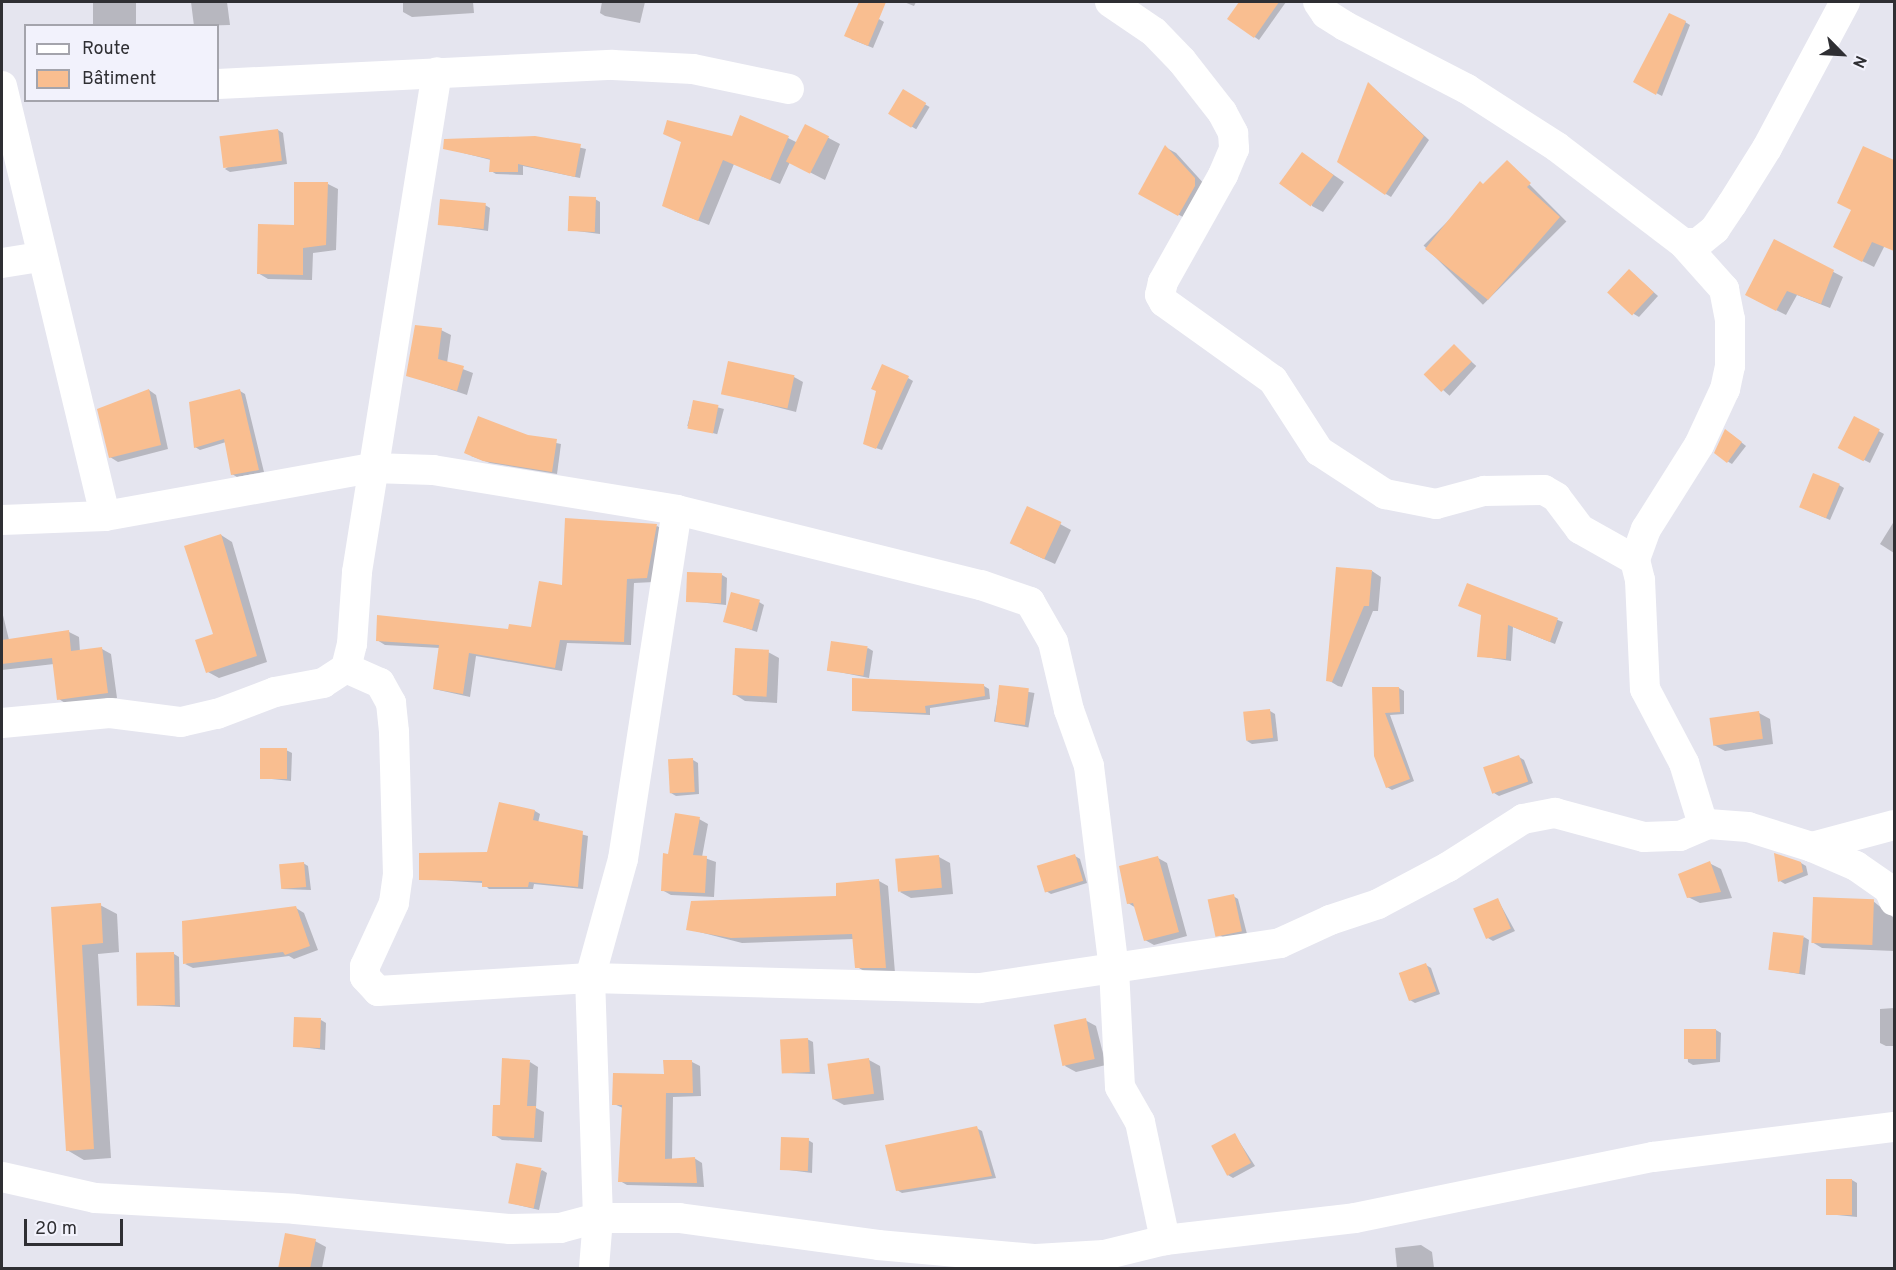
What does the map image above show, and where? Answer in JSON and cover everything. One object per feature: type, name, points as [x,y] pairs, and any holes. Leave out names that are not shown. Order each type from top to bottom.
[{"type":"street","points":[[1110,2],[1154,32],[1182,61],[1222,112],[1233,133],[1234,149],[1222,175],[1163,282],[1160,295],[1164,302],[1273,380],[1319,451],[1385,494],[1436,504],[1484,491],[1545,490],[1556,497],[1580,529],[1635,560]]},
{"type":"street","points":[[1318,2],[1326,14],[1345,26],[1467,89],[1557,147],[1683,243],[1724,289],[1730,319],[1730,366],[1725,388],[1700,445],[1646,529],[1635,560],[1640,580],[1645,688],[1683,763],[1701,818],[1708,824]]},
{"type":"street","points":[[1683,243],[1698,243],[1715,229],[1732,204],[1767,148],[1845,2]]},
{"type":"street","points":[[219,84],[613,64],[693,69],[789,89]]},
{"type":"street","points":[[2,723],[110,712],[181,722],[217,714],[275,692],[323,683],[346,668],[374,468],[437,72]]},
{"type":"street","points":[[10,92],[40,257],[105,516]]},
{"type":"street","points":[[2,263],[40,257]]},
{"type":"street","points":[[2,520],[105,516],[374,468],[433,470],[677,510],[981,585],[1030,602],[1053,642],[1069,710],[1089,766],[1114,969],[1120,1087],[1140,1122],[1165,1240]]},
{"type":"street","points":[[594,1269],[598,1218],[590,978],[623,859],[677,510]]},
{"type":"street","points":[[346,668],[380,683],[391,703],[394,732],[398,874],[394,903],[365,966],[370,986],[378,991],[590,978],[980,988],[1114,969],[1280,943],[1330,920],[1378,904],[1449,867],[1523,819],[1556,813],[1644,837],[1680,836],[1708,824],[1748,827],[1812,848],[1856,866],[1889,889],[1894,901]]},
{"type":"street","points":[[1812,848],[1894,825]]},
{"type":"street","points":[[2,1177],[95,1198],[295,1209],[510,1229],[560,1228],[598,1218],[679,1218],[867,1244],[1036,1259],[1104,1256],[1165,1240],[1355,1218],[1653,1157],[1894,1127]]},
{"type":"building","points":[[859,2],[886,2],[868,46],[844,36]]},
{"type":"building","points":[[1239,2],[1279,2],[1254,38],[1227,19]]},
{"type":"building","points":[[1669,13],[1686,21],[1656,95],[1633,82]]},
{"type":"building","points":[[1368,82],[1424,136],[1385,195],[1337,162]]},
{"type":"building","points":[[903,89],[926,103],[911,128],[888,114]]},
{"type":"building","points":[[740,115],[789,136],[770,180],[723,160],[698,221],[662,206],[681,142],[663,134],[667,120],[732,136]]},
{"type":"building","points":[[805,124],[829,136],[810,174],[786,161]]},
{"type":"building","points":[[278,129],[282,161],[223,168],[219,136]]},
{"type":"building","points":[[535,136],[581,144],[575,177],[518,164],[518,172],[489,172],[490,159],[443,149],[444,139]]},
{"type":"building","points":[[1165,145],[1195,178],[1195,186],[1178,216],[1138,194]]},
{"type":"building","points":[[1863,146],[1894,160],[1894,251],[1872,242],[1862,262],[1833,247],[1851,210],[1837,203]]},
{"type":"building","points":[[1302,152],[1334,175],[1311,206],[1279,184]]},
{"type":"building","points":[[1507,160],[1531,183],[1527,187],[1560,217],[1488,300],[1425,249],[1480,181],[1483,184]]},
{"type":"building","points":[[294,182],[328,182],[326,245],[303,248],[303,275],[257,274],[258,224],[294,225]]},
{"type":"building","points":[[569,196],[596,197],[595,232],[568,231]]},
{"type":"building","points":[[440,199],[486,203],[484,229],[438,225]]},
{"type":"building","points":[[1774,239],[1834,270],[1821,304],[1787,291],[1776,311],[1745,295]]},
{"type":"building","points":[[1629,269],[1654,292],[1632,316],[1607,292]]},
{"type":"building","points":[[415,325],[442,328],[438,359],[464,366],[457,391],[406,376]]},
{"type":"building","points":[[1454,344],[1472,362],[1441,392],[1424,374]]},
{"type":"building","points":[[728,361],[795,375],[787,408],[721,394]]},
{"type":"building","points":[[882,364],[909,376],[876,449],[863,444],[876,391],[871,389]]},
{"type":"building","points":[[149,389],[161,445],[109,458],[97,409]]},
{"type":"building","points":[[240,389],[259,470],[231,475],[224,439],[194,448],[189,402]]},
{"type":"building","points":[[693,400],[719,405],[713,433],[687,428]]},
{"type":"building","points":[[478,416],[528,435],[557,439],[552,472],[483,461],[464,453]]},
{"type":"building","points":[[1854,416],[1880,429],[1863,461],[1838,448]]},
{"type":"building","points":[[1725,429],[1742,442],[1727,463],[1714,453]]},
{"type":"building","points":[[1813,473],[1840,484],[1826,518],[1799,507]]},
{"type":"building","points":[[1027,506],[1061,522],[1044,559],[1010,543]]},
{"type":"building","points":[[565,518],[657,524],[647,578],[627,579],[624,642],[560,640],[555,668],[469,653],[463,694],[433,689],[439,645],[376,641],[377,615],[508,629],[509,624],[531,627],[539,581],[562,585]]},
{"type":"building","points":[[221,534],[257,656],[206,673],[195,640],[213,634],[184,546]]},
{"type":"building","points":[[1336,567],[1372,570],[1369,606],[1364,606],[1332,682],[1326,681]]},
{"type":"building","points":[[687,572],[722,573],[721,603],[686,602]]},
{"type":"building","points":[[1467,583],[1558,618],[1550,642],[1508,625],[1506,659],[1477,657],[1481,615],[1458,606]]},
{"type":"building","points":[[731,592],[760,600],[752,630],[723,622]]},
{"type":"building","points":[[69,630],[71,651],[102,647],[108,693],[57,700],[52,658],[2,664],[2,640]]},
{"type":"building","points":[[831,641],[868,646],[863,676],[827,671]]},
{"type":"building","points":[[735,648],[769,650],[766,697],[733,695]]},
{"type":"building","points":[[852,678],[984,684],[985,696],[925,706],[926,713],[852,711]]},
{"type":"building","points":[[999,685],[1029,688],[1025,725],[995,722]]},
{"type":"building","points":[[1372,687],[1399,687],[1400,712],[1385,713],[1410,779],[1386,788],[1374,756]]},
{"type":"building","points":[[1270,709],[1273,738],[1246,741],[1243,712]]},
{"type":"building","points":[[1759,711],[1763,739],[1713,746],[1709,718]]},
{"type":"building","points":[[260,748],[287,748],[287,779],[260,779]]},
{"type":"building","points":[[1519,755],[1528,781],[1492,794],[1483,767]]},
{"type":"building","points":[[693,758],[695,792],[670,793],[668,759]]},
{"type":"building","points":[[499,802],[535,810],[533,820],[583,831],[578,887],[529,882],[528,887],[482,887],[482,881],[419,880],[419,853],[487,852]]},
{"type":"building","points":[[675,813],[700,817],[693,855],[707,856],[705,893],[661,891],[663,853],[668,854]]},
{"type":"building","points":[[1774,853],[1801,862],[1803,872],[1778,882]]},
{"type":"building","points":[[1075,854],[1083,881],[1045,892],[1037,866]]},
{"type":"building","points":[[939,855],[942,888],[898,892],[895,859]]},
{"type":"building","points":[[1158,856],[1179,932],[1144,941],[1133,903],[1127,904],[1119,866]]},
{"type":"building","points":[[1710,861],[1721,892],[1687,898],[1678,874]]},
{"type":"building","points":[[304,862],[306,887],[281,889],[279,864]]},
{"type":"building","points":[[879,879],[886,968],[855,968],[852,934],[731,938],[686,930],[691,901],[836,896],[836,883]]},
{"type":"building","points":[[1234,894],[1242,931],[1215,937],[1208,900]]},
{"type":"building","points":[[1813,897],[1874,899],[1872,945],[1811,943]]},
{"type":"building","points":[[1498,898],[1511,928],[1486,939],[1473,909]]},
{"type":"building","points":[[101,903],[103,943],[82,945],[94,1149],[66,1151],[51,907]]},
{"type":"building","points":[[296,906],[310,946],[285,955],[283,952],[183,964],[182,921]]},
{"type":"building","points":[[1773,932],[1804,936],[1799,973],[1768,970]]},
{"type":"building","points":[[174,952],[175,1005],[137,1006],[136,953]]},
{"type":"building","points":[[1426,963],[1436,991],[1409,1001],[1399,973]]},
{"type":"building","points":[[294,1017],[321,1018],[320,1048],[293,1047]]},
{"type":"building","points":[[1086,1018],[1095,1059],[1062,1066],[1054,1025]]},
{"type":"building","points":[[1684,1029],[1716,1029],[1716,1059],[1684,1059]]},
{"type":"building","points":[[808,1038],[810,1072],[782,1073],[780,1039]]},
{"type":"building","points":[[502,1058],[530,1060],[527,1106],[536,1106],[534,1138],[492,1136],[493,1105],[500,1105]]},
{"type":"building","points":[[869,1058],[874,1094],[832,1099],[827,1064]]},
{"type":"building","points":[[663,1060],[692,1060],[693,1093],[666,1093],[665,1159],[695,1157],[697,1183],[618,1182],[622,1105],[612,1105],[613,1073],[664,1074]]},
{"type":"building","points":[[977,1126],[992,1176],[896,1191],[885,1145]]},
{"type":"building","points":[[1235,1133],[1251,1163],[1227,1176],[1211,1146]]},
{"type":"building","points":[[781,1137],[809,1138],[808,1171],[780,1170]]},
{"type":"building","points":[[516,1163],[542,1168],[534,1208],[508,1203]]},
{"type":"building","points":[[1826,1179],[1852,1179],[1852,1215],[1826,1215]]},
{"type":"building","points":[[285,1233],[316,1239],[310,1269],[278,1269]]}]
